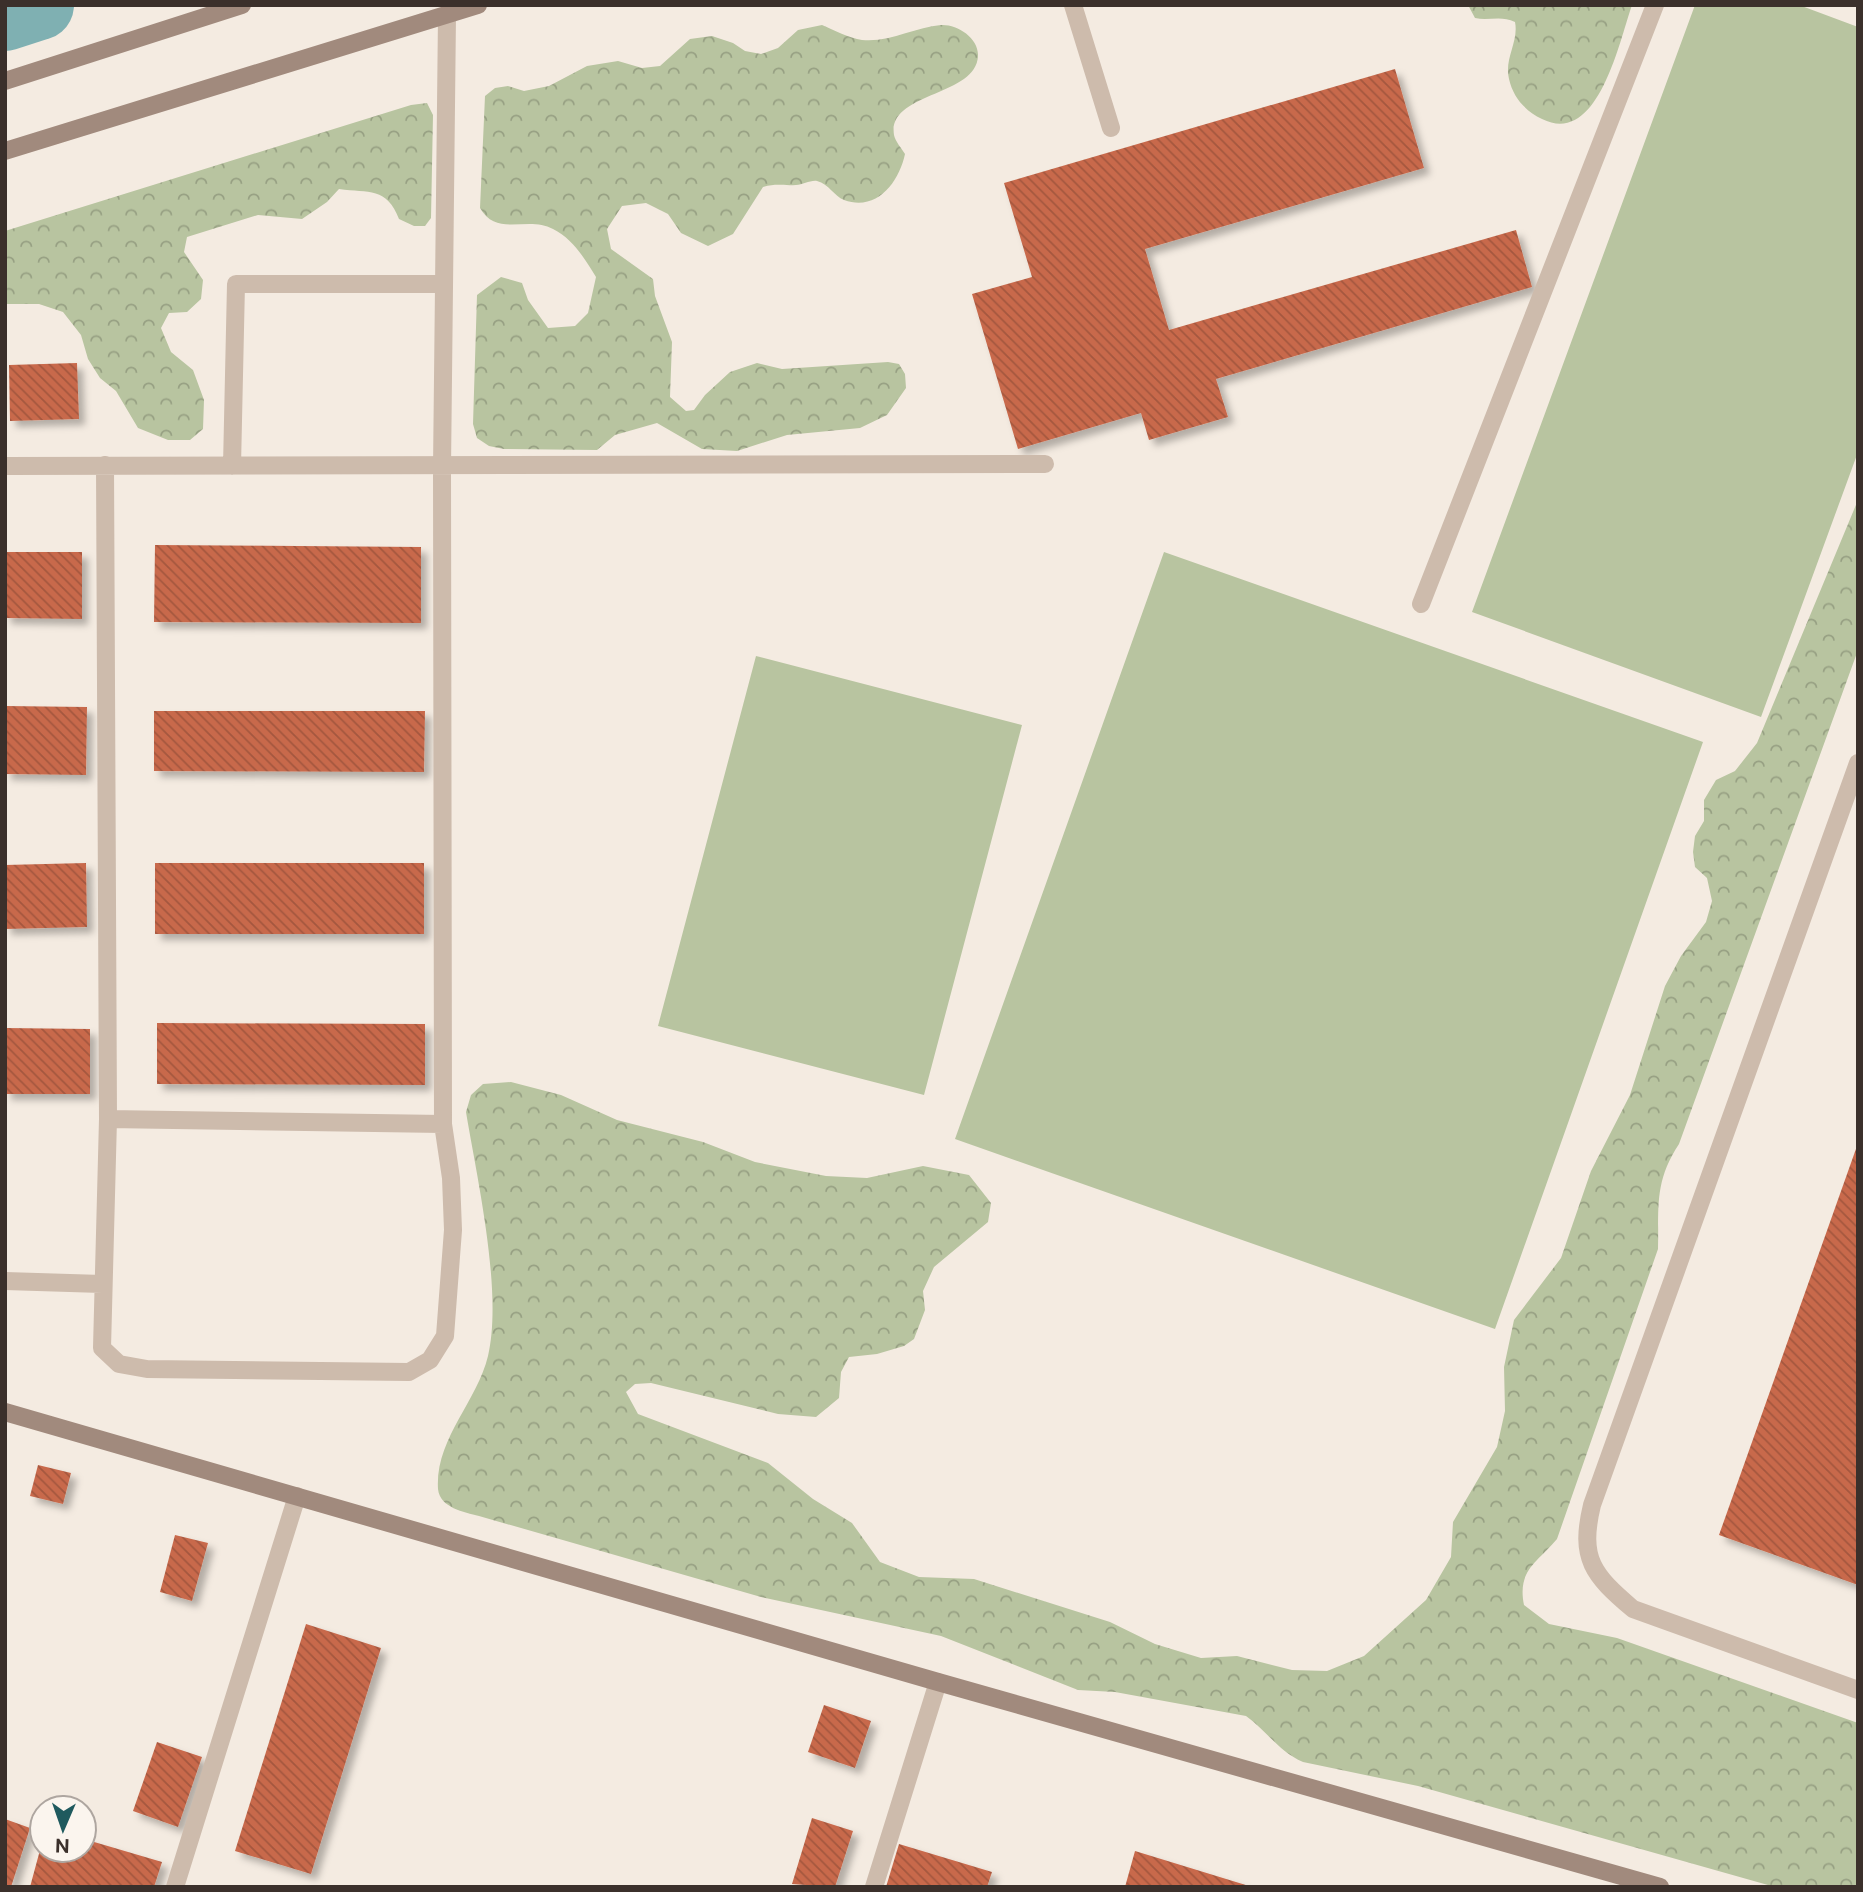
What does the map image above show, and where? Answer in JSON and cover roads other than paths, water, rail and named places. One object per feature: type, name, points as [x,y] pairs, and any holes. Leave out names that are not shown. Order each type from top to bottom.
[{"type":"street","points":[[5,81],[242,5]]},
{"type":"street","points":[[5,151],[478,5]]},
{"type":"street","points":[[1073,5],[1111,128]]},
{"type":"street","points":[[1421,604],[1655,5]]},
{"type":"street","points":[[105,465],[108,1119],[102,1348],[119,1364],[147,1369],[409,1373],[430,1360],[445,1336],[453,1230],[451,1178],[443,1124],[442,468],[447,15]]},
{"type":"street","points":[[232,466],[236,284],[444,284]]},
{"type":"street","points":[[5,466],[442,468],[1045,464]]},
{"type":"street","points":[[1858,763],[1592,1505],[1586,1534],[1590,1563],[1608,1588],[1633,1609],[1858,1690]]},
{"type":"street","points":[[108,1119],[443,1124]]},
{"type":"street","points":[[5,1281],[102,1284]]},
{"type":"street","points":[[5,1412],[937,1682],[1660,1887]]},
{"type":"street","points":[[175,1887],[297,1496]]},
{"type":"street","points":[[874,1887],[937,1682]]},
{"type":"waterway","points":[[5,16],[39,5]]}]
